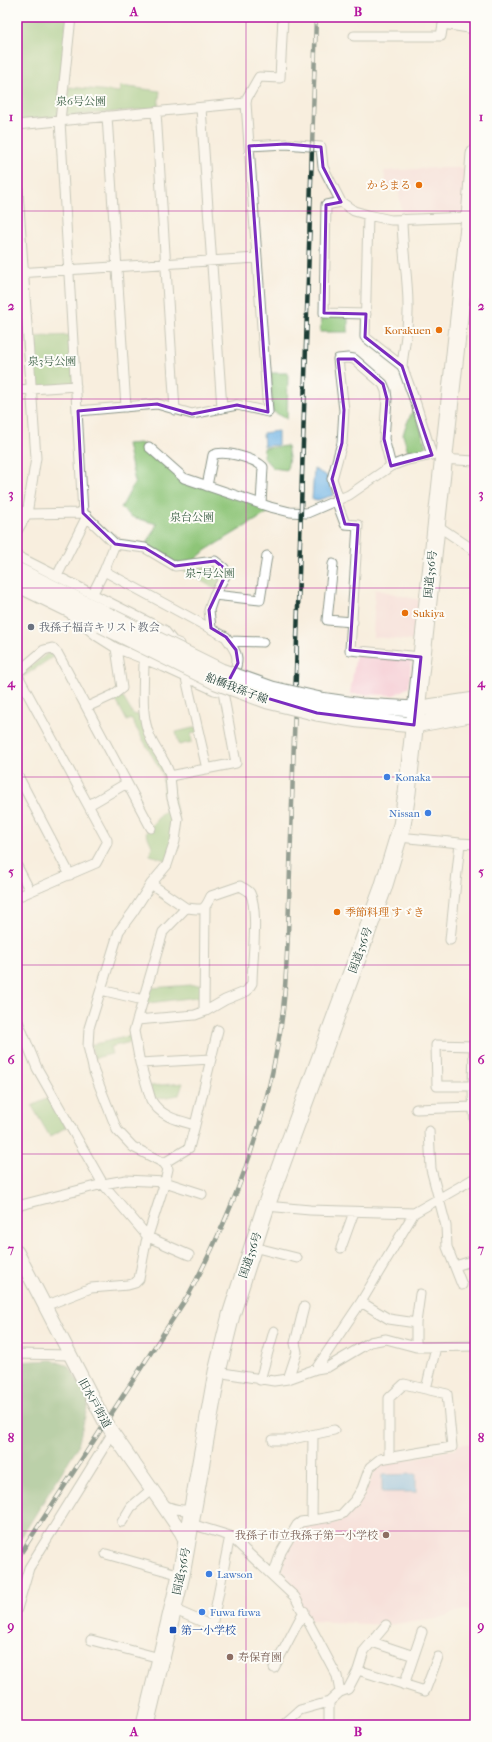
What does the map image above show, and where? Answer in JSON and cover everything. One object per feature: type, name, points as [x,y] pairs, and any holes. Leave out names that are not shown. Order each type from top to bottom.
[{"type":"highway","name":"国道356号","points":[[145,1725],[181,1575],[217,1372],[231,1315],[266,1206],[383,888],[399,837],[407,793],[436,524],[437,457],[472,214],[475,154]]},
{"type":"main road","name":"船橋我孫子線","points":[[17,570],[104,620]]},
{"type":"main road","name":"船橋我孫子線","points":[[17,584],[62,606],[104,620],[221,671],[272,688],[318,707],[361,706],[415,717],[475,714]]},
{"type":"main road","name":"船橋我孫子線","points":[[415,717],[475,700]]},
{"type":"street","points":[[57,576],[85,515],[60,121],[71,17]]},
{"type":"street","points":[[78,411],[157,404],[192,414],[237,405],[268,412],[246,103],[247,98],[259,77],[280,78],[282,17]]},
{"type":"street","points":[[354,36],[441,36],[443,24],[475,28]]},
{"type":"street","points":[[17,125],[246,103]]},
{"type":"street","points":[[200,108],[222,408]]},
{"type":"street","points":[[156,112],[175,410]]},
{"type":"street","points":[[107,116],[126,407]]},
{"type":"street","points":[[249,146],[286,144],[321,147],[323,167],[341,202],[354,211],[391,220],[472,214]]},
{"type":"street","points":[[17,177],[20,273],[32,389],[36,458],[27,514],[17,531]]},
{"type":"street","points":[[341,202],[326,205],[324,313],[366,314]]},
{"type":"street","points":[[368,214],[365,337],[402,366]]},
{"type":"street","points":[[402,218],[402,244],[408,282],[408,306],[402,366],[437,457]]},
{"type":"street","points":[[20,273],[257,258]]},
{"type":"street","points":[[391,466],[384,439],[387,399],[383,384],[354,359],[338,359],[344,410],[342,443],[332,479],[345,524],[358,525],[353,622],[350,650],[421,657]]},
{"type":"street","points":[[17,390],[76,386]]},
{"type":"street","points":[[149,447],[184,478],[261,504],[290,512],[307,513],[349,495],[391,466],[407,460],[437,457],[475,461]]},
{"type":"street","points":[[207,486],[213,455],[220,452],[257,461],[262,467],[261,504]]},
{"type":"street","points":[[17,509],[27,514],[85,515],[115,544],[145,548],[175,566],[215,561],[224,568],[225,576],[214,595],[209,610],[211,628]]},
{"type":"street","points":[[436,524],[475,551]]},
{"type":"street","points":[[92,593],[104,571],[115,544]]},
{"type":"street","points":[[17,556],[164,630],[173,641],[234,672]]},
{"type":"street","points":[[214,595],[260,600],[267,556]]},
{"type":"street","points":[[333,564],[327,620],[353,622]]},
{"type":"street","points":[[104,571],[211,628],[226,637],[236,650],[238,663],[223,692],[236,763],[170,776]]},
{"type":"street","points":[[62,606],[83,626],[116,648],[214,690],[223,692]]},
{"type":"street","points":[[229,641],[263,642]]},
{"type":"street","points":[[17,897],[96,863],[107,843],[107,840],[89,805],[17,674],[44,650],[52,648],[58,654],[151,828]]},
{"type":"street","points":[[87,707],[113,695],[122,688],[116,648]]},
{"type":"street","points":[[45,1306],[91,1288],[135,1283],[139,1279],[148,1238],[166,1182],[168,1169],[164,1163],[133,1147],[117,1130],[94,1072],[88,1046],[89,1028],[119,931],[151,884],[167,865],[175,841],[178,819],[172,798],[168,765],[150,738],[145,720],[144,660]]},
{"type":"street","points":[[186,678],[207,769]]},
{"type":"street","points":[[17,774],[70,875]]},
{"type":"street","points":[[89,805],[127,783]]},
{"type":"street","points":[[399,837],[475,844]]},
{"type":"street","points":[[450,940],[460,843]]},
{"type":"street","points":[[17,866],[30,891]]},
{"type":"street","points":[[151,884],[186,908],[205,908]]},
{"type":"street","points":[[138,1020],[195,1015],[206,1011],[225,1000],[247,991],[252,983],[254,915],[252,899],[249,891],[240,886],[211,896],[205,908],[204,1008],[206,1011]]},
{"type":"street","points":[[186,908],[163,932],[134,1036],[140,1063],[151,1100],[154,1105],[165,1116],[195,1125]]},
{"type":"street","points":[[101,990],[143,1000]]},
{"type":"street","points":[[17,1019],[37,1068],[104,1184],[148,1238],[189,1255]]},
{"type":"street","points":[[164,1163],[189,1148],[218,1030]]},
{"type":"street","points":[[473,1086],[437,1086],[436,1045],[474,1046],[473,1108],[475,1120]]},
{"type":"street","points":[[140,1063],[211,1059]]},
{"type":"street","points":[[416,1109],[473,1108]]},
{"type":"street","points":[[429,1131],[432,1169],[446,1226],[447,1247],[462,1285]]},
{"type":"street","points":[[316,1369],[361,1302],[414,1213],[475,1178]]},
{"type":"street","points":[[17,1206],[104,1184],[126,1180],[166,1182],[202,1194]]},
{"type":"street","points":[[266,1206],[354,1212],[414,1213]]},
{"type":"street","points":[[341,1248],[354,1212]]},
{"type":"street","points":[[253,1247],[297,1258]]},
{"type":"street","name":"旧水戸街道","points":[[17,1252],[112,1434],[152,1489],[181,1532],[187,1544]]},
{"type":"street","points":[[455,1266],[475,1260]]},
{"type":"street","points":[[416,1347],[416,1323],[420,1294]]},
{"type":"street","points":[[361,1302],[389,1319],[416,1323]]},
{"type":"street","points":[[288,1379],[297,1352],[295,1343],[304,1307]]},
{"type":"street","points":[[260,1380],[274,1331]]},
{"type":"street","points":[[217,1372],[260,1380],[274,1381],[288,1379],[316,1369],[328,1368],[370,1342],[386,1339],[416,1347],[475,1346]]},
{"type":"street","points":[[426,1389],[436,1347]]},
{"type":"street","points":[[17,1354],[70,1355]]},
{"type":"street","points":[[273,1576],[281,1552],[291,1532],[300,1522],[342,1514],[355,1500],[362,1489],[370,1467],[380,1459],[452,1447],[447,1394],[404,1384],[389,1398],[389,1457]]},
{"type":"street","points":[[273,1440],[288,1440],[334,1430]]},
{"type":"street","points":[[17,1609],[29,1568],[112,1434]]},
{"type":"street","points":[[312,1436],[312,1519]]},
{"type":"street","points":[[122,1522],[131,1507],[152,1489]]},
{"type":"street","points":[[162,1504],[171,1509],[180,1510],[230,1536],[295,1597],[304,1611],[337,1676],[340,1692]]},
{"type":"street","points":[[173,1609],[212,1626],[230,1536]]},
{"type":"street","points":[[106,1554],[181,1575]]},
{"type":"street","points":[[274,1668],[304,1611]]},
{"type":"street","points":[[283,1725],[300,1710],[329,1702],[340,1692],[348,1689],[358,1670],[364,1651],[386,1625]]},
{"type":"street","points":[[404,1685],[422,1632]]},
{"type":"street","points":[[91,1640],[160,1658]]},
{"type":"street","points":[[372,1642],[414,1656]]},
{"type":"street","points":[[358,1670],[425,1691],[438,1657]]},
{"type":"street","points":[[329,1702],[330,1725]]},
{"type":"highlighted area","points":[[286,144],[321,147],[323,167],[341,202],[326,205],[324,313],[366,314],[365,337],[402,366],[432,455],[391,466],[384,439],[387,399],[383,384],[354,359],[338,359],[344,410],[342,443],[332,479],[345,524],[358,525],[350,650],[421,657],[414,725],[317,713],[226,686],[238,663],[236,650],[226,637],[211,628],[209,610],[225,576],[224,568],[215,561],[175,566],[145,548],[115,544],[83,513],[78,411],[157,404],[192,414],[237,405],[268,412],[249,146]]},
{"type":"shaded area","points":[[469,168],[465,207],[460,212],[402,213],[398,187],[387,189],[384,171]]},
{"type":"shaded area","points":[[375,589],[419,600],[413,641],[373,637]]},
{"type":"shaded area","points":[[356,654],[411,659],[409,687],[394,695],[350,694]]},
{"type":"shaded area","name":"我孫子市立我孫子第一小学校","points":[[475,1443],[475,1609],[463,1610],[437,1619],[386,1625],[311,1621],[280,1578],[285,1555],[300,1530],[310,1525],[337,1523],[346,1517],[358,1505],[364,1496],[376,1469],[380,1465],[456,1449],[456,1445]]},
{"type":"green space","points":[[17,17],[67,17],[58,115],[54,117],[17,120]]},
{"type":"green space","name":"泉6号公園","points":[[120,86],[160,91],[158,108],[69,116],[66,113],[69,87],[120,92]]},
{"type":"green space","points":[[321,317],[348,317],[348,332],[320,332]]},
{"type":"green space","name":"泉3号公園","points":[[73,335],[76,386],[32,389],[28,337]]},
{"type":"green space","points":[[271,373],[288,373],[287,419],[272,411]]},
{"type":"green space","points":[[414,407],[426,447],[424,451],[409,455],[403,435]]},
{"type":"green space","name":"泉台公園","points":[[140,443],[149,447],[184,478],[276,508],[206,550],[190,564],[215,561],[224,568],[217,590],[145,548],[157,524],[132,517],[121,508],[135,482],[127,444]]},
{"type":"green space","points":[[287,446],[289,457],[287,470],[273,468],[263,457],[264,448]]},
{"type":"green space","points":[[48,653],[52,653],[54,656],[23,677],[23,673]]},
{"type":"green space","points":[[119,691],[133,714],[145,716],[168,765],[178,819],[168,861],[150,855],[152,846],[146,833],[162,813],[165,812],[162,773],[131,719],[127,721],[113,695]]},
{"type":"green space","points":[[197,727],[198,732],[191,734],[192,742],[179,745],[176,732]]},
{"type":"green space","points":[[204,984],[204,996],[142,1004],[150,988]]},
{"type":"green space","points":[[134,1035],[135,1041],[110,1047],[112,1054],[94,1058],[91,1045]]},
{"type":"green space","points":[[183,1083],[179,1095],[155,1099],[150,1086]]},
{"type":"green space","points":[[50,1097],[66,1127],[50,1137],[32,1106]]},
{"type":"green space","points":[[52,1360],[69,1366],[89,1400],[78,1446],[17,1544],[17,1362]]},
{"type":"water","points":[[278,431],[278,445],[264,446],[263,433]]},
{"type":"water","points":[[314,469],[327,476],[334,495],[318,500],[312,499]]},
{"type":"water","points":[[416,1474],[416,1492],[382,1492],[382,1475]]},
{"type":"railway","points":[[17,1559],[189,1294],[205,1263],[244,1172],[264,1110],[278,1043],[284,1003],[288,934],[316,17]]},
{"type":"place","name":"からまる","points":[[419,185]]},
{"type":"place","name":"Korakuen","points":[[439,330]]},
{"type":"place","name":"Sukiya","points":[[405,613]]},
{"type":"place","name":"我孫子福音キリスト教会","points":[[31,627]]},
{"type":"place","name":"Konaka","points":[[387,777]]},
{"type":"place","name":"Nissan","points":[[428,813]]},
{"type":"place","name":"季節料理 すゞき","points":[[337,912]]},
{"type":"place","name":"我孫子市立我孫子第一小学校","points":[[386,1535]]},
{"type":"place","name":"Lawson","points":[[209,1574]]},
{"type":"place","name":"Fuwa fuwa","points":[[202,1612]]},
{"type":"place","name":"第一小学校","points":[[173,1630]]},
{"type":"place","name":"寿保育園","points":[[230,1657]]},
{"type":"park label","name":"泉7号公園","points":[[210,573]]}]
